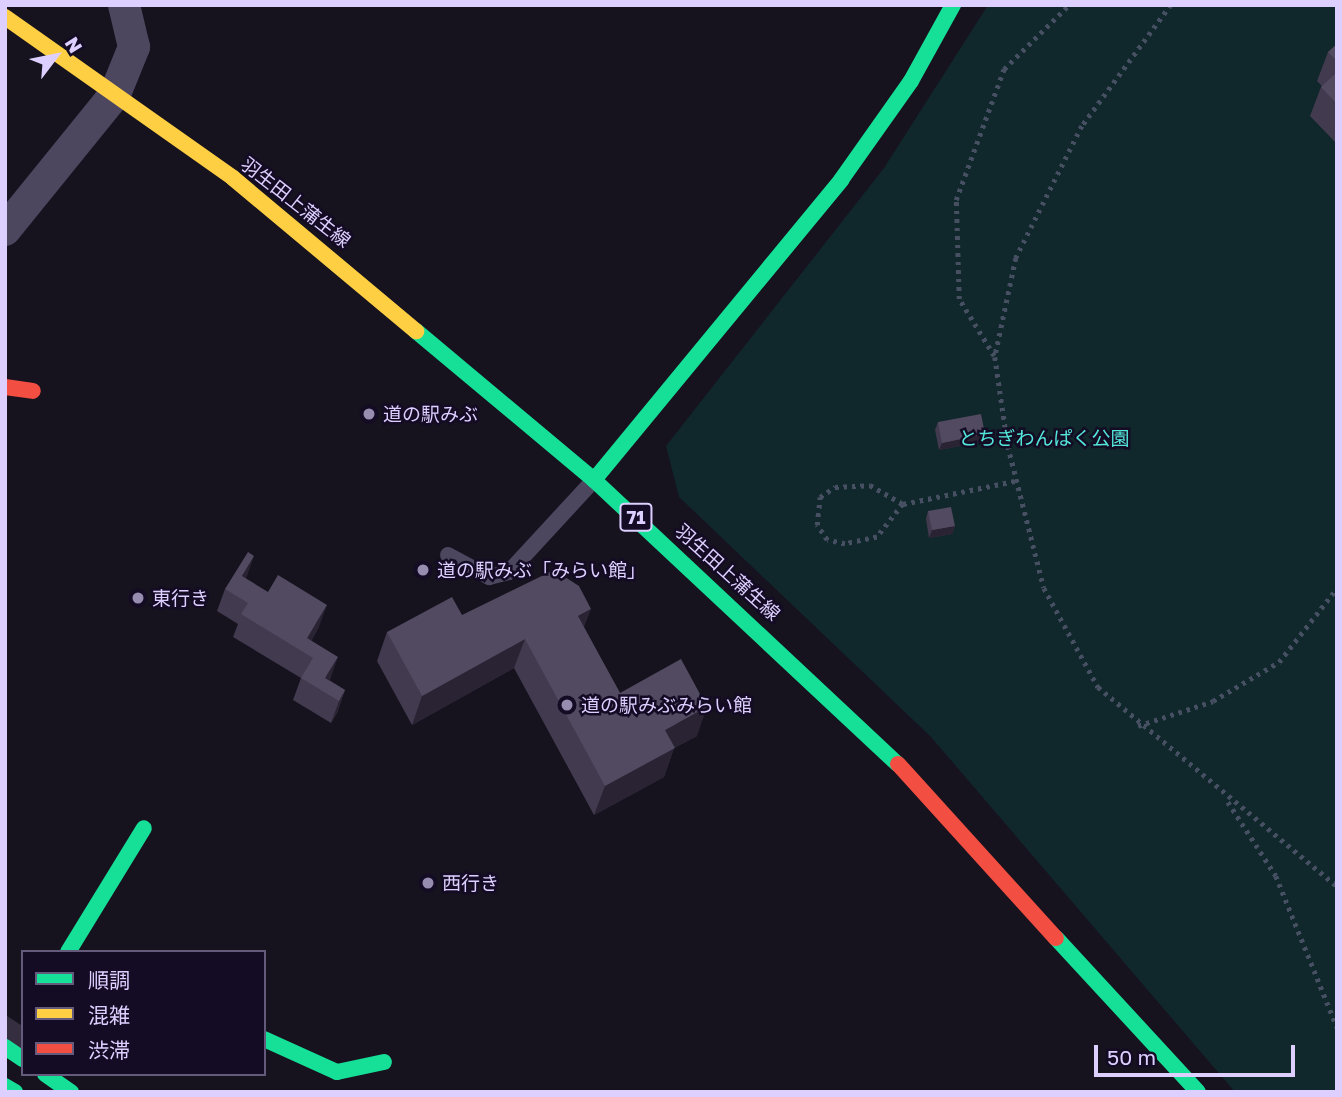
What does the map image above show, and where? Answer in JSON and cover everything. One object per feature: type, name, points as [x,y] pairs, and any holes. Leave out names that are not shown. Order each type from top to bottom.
[{"type":"main road","points":[[594,480],[841,180],[911,81],[953,5]]},
{"type":"main road","name":"羽生田上蒲生線","points":[[5,17],[115,94],[353,273],[594,480],[900,766],[1198,1092]]},
{"type":"main road","points":[[5,387],[33,391]]},
{"type":"main road","points":[[69,950],[144,828]]},
{"type":"main road","points":[[266,1039],[337,1072],[384,1062]]},
{"type":"main road","points":[[5,1046],[21,1058]]},
{"type":"main road","points":[[48,1076],[71,1092]]},
{"type":"main road","points":[[5,1086],[15,1092]]},
{"type":"street","points":[[5,230],[115,94],[134,47],[124,5]]},
{"type":"lane","points":[[448,555],[489,577],[509,572],[594,480]]},
{"type":"path","points":[[995,357],[959,299],[956,200],[1004,69],[1069,5]]},
{"type":"path","points":[[1171,5],[1082,126],[1016,258],[995,357],[1015,481],[1044,588],[1098,687],[1138,726],[1337,886]]},
{"type":"path","points":[[903,504],[870,485],[835,487],[820,497],[817,525],[827,540],[845,544],[877,537],[903,504],[1015,481]]},
{"type":"path","points":[[1138,726],[1213,701],[1279,662],[1337,588]]},
{"type":"path","points":[[1225,796],[1276,876],[1337,1027]]},
{"type":"green space","name":"とちぎわんぱく公園","points":[[988,5],[1337,5],[1337,1092],[1235,1092],[931,737],[679,497],[666,446],[884,168]]},
{"type":"building","points":[[1337,44],[1337,61],[1328,52]]},
{"type":"building","points":[[1337,72],[1337,104],[1321,87]]},
{"type":"building","points":[[981,414],[985,434],[942,443],[938,422]]},
{"type":"building","points":[[951,507],[955,526],[932,530],[928,511]]},
{"type":"building","points":[[248,552],[254,556],[242,576],[268,592],[278,575],[327,605],[307,638],[338,657],[325,678],[345,690],[339,701],[301,678],[313,658],[241,614],[248,603],[225,589]]},
{"type":"building","name":"道の駅みぶみらい館","points":[[554,570],[579,586],[591,609],[578,616],[620,693],[681,659],[707,707],[665,730],[675,748],[605,786],[525,639],[422,696],[387,632],[452,597],[462,615]]},
{"type":"tunnel","points":[[5,1054],[21,1029]]},
{"type":"traffic: fast","points":[[594,480],[841,180],[911,81],[953,5]]},
{"type":"traffic: fast","points":[[416,331],[594,480],[898,764]]},
{"type":"traffic: fast","points":[[69,950],[144,828]]},
{"type":"traffic: fast","points":[[1056,938],[1198,1092]]},
{"type":"traffic: fast","points":[[266,1040],[337,1072],[384,1062]]},
{"type":"traffic: fast","points":[[5,1047],[21,1058]]},
{"type":"traffic: fast","points":[[48,1076],[71,1092]]},
{"type":"traffic: fast","points":[[5,1086],[15,1092]]},
{"type":"traffic: slow","points":[[5,17],[233,178],[416,331]]},
{"type":"traffic: jam","points":[[5,387],[33,391]]},
{"type":"traffic: jam","points":[[898,764],[1056,938]]},
{"type":"place","name":"道の駅みぶ","points":[[369,414]]},
{"type":"place","name":"道の駅みぶ「みらい館」","points":[[423,570]]},
{"type":"place","name":"東行き","points":[[138,598]]},
{"type":"place","name":"道の駅みぶみらい館","points":[[567,705]]},
{"type":"place","name":"西行き","points":[[428,883]]}]
